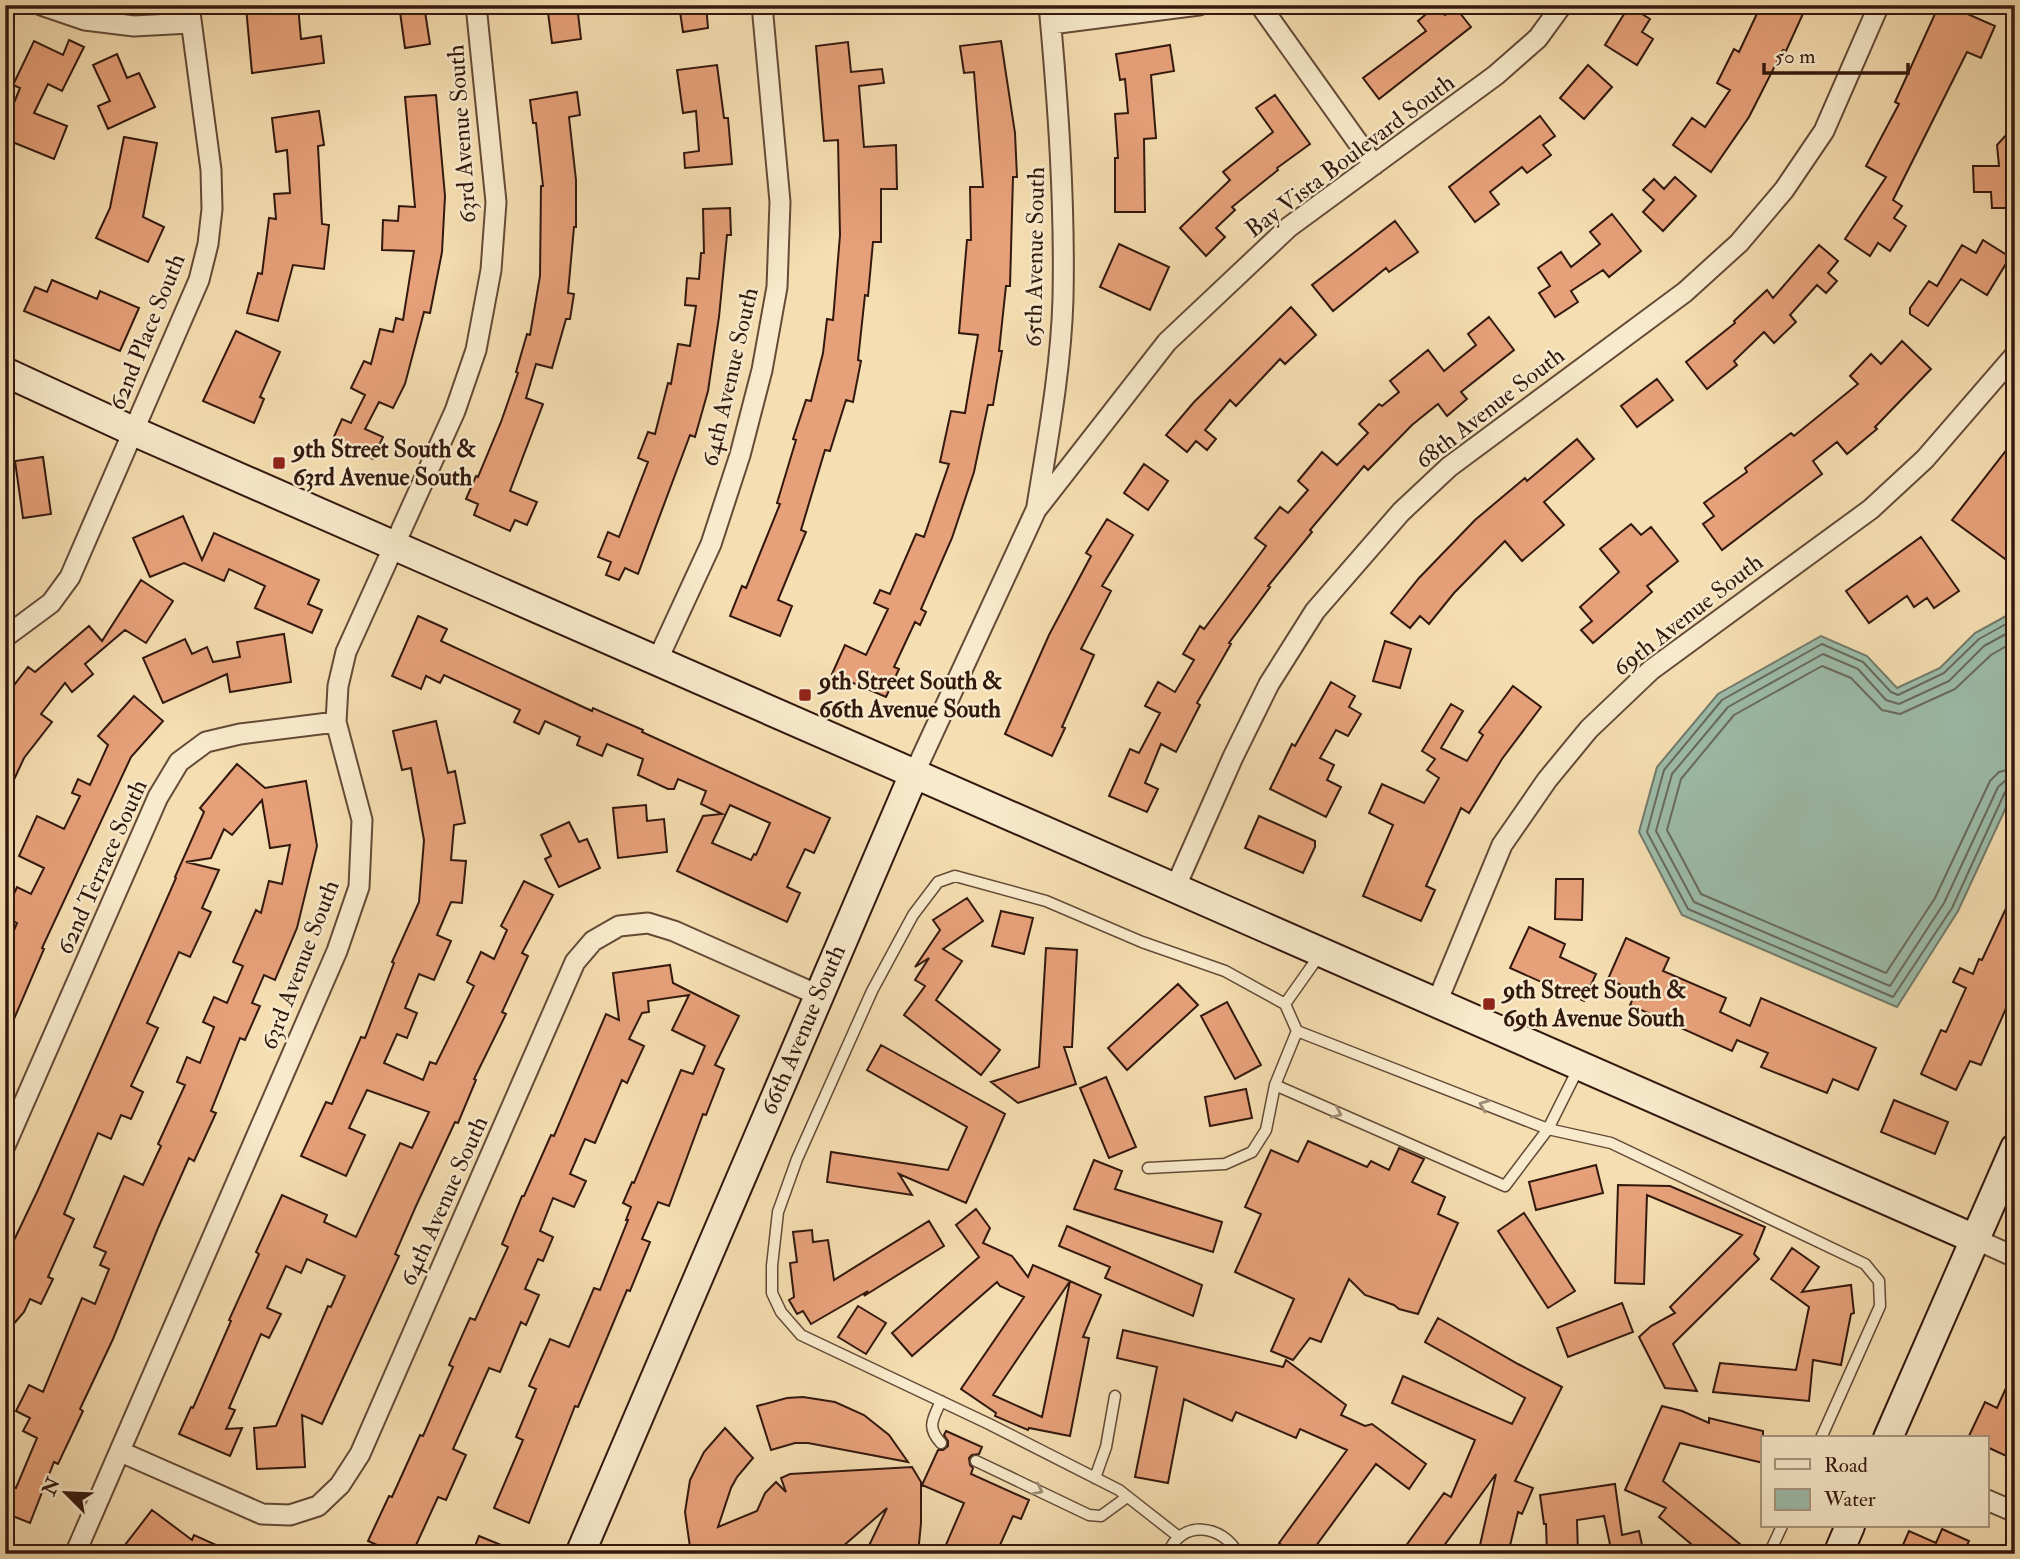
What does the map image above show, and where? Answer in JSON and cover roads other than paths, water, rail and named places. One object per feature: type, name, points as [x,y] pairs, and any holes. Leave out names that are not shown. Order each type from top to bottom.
[{"type":"street","points":[[41,5],[85,20],[134,26],[189,14]]},
{"type":"street","name":"63rd Avenue South","points":[[75,1554],[337,951],[359,887],[362,820],[336,722],[338,686],[346,652],[396,547],[455,411],[476,350],[491,270],[496,202],[476,5]]},
{"type":"street","name":"64th Avenue South","points":[[657,661],[711,544],[736,468],[762,370],[776,287],[780,202],[762,5]]},
{"type":"street","points":[[1050,15],[1199,5]]},
{"type":"street","points":[[1260,5],[1374,165]]},
{"type":"street","name":"Bay Vista Boulevard South","points":[[1036,510],[1167,342],[1289,228],[1496,75],[1538,38],[1562,5]]},
{"type":"street","name":"68th Avenue South","points":[[1175,888],[1263,696],[1315,611],[1401,512],[1449,467],[1685,292],[1739,243],[1784,190],[1824,131],[1879,5]]},
{"type":"street","name":"62nd Place South","points":[[5,637],[51,603],[70,576],[199,280],[208,244],[212,209],[211,170],[189,14]]},
{"type":"street","name":"65th Avenue South","points":[[1036,510],[1051,425],[1063,301],[1063,170],[1050,15]]},
{"type":"street","name":"69th Avenue South","points":[[1437,1002],[1502,845],[1547,780],[1589,729],[1651,670],[1871,509],[1925,459],[2015,355]]},
{"type":"street","points":[[5,372],[396,547],[2015,1256]]},
{"type":"street","name":"66th Avenue South","points":[[580,1554],[914,774],[1036,510]]},
{"type":"street","name":"62nd Terrace South","points":[[5,1146],[158,797],[179,762],[206,742],[240,734],[336,722]]},
{"type":"street","name":"64th Avenue South","points":[[121,1452],[262,1514],[290,1516],[318,1506],[340,1485],[360,1454],[575,962],[593,941],[619,926],[648,923],[674,931],[818,995]]},
{"type":"street","points":[[1889,1436],[2015,1148]]},
{"type":"street","points":[[1988,1500],[2015,1512]]},
{"type":"street","points":[[1838,1554],[1849,1528]]},
{"type":"lane","points":[[1179,1537],[1127,1497],[1095,1478],[801,1335],[780,1312],[772,1293],[778,1212],[797,1159],[872,991],[913,915],[938,882],[956,876],[1046,901],[1142,942],[1225,971],[1285,1004],[1297,1031],[1548,1129],[1611,1143],[1865,1264],[1879,1281],[1880,1306],[1822,1436]]},
{"type":"lane","points":[[1285,1004],[1321,952]]},
{"type":"lane","points":[[1148,1168],[1225,1164],[1251,1152],[1266,1129],[1275,1085],[1297,1031]]},
{"type":"lane","points":[[1275,1085],[1505,1186],[1548,1129],[1580,1065]]},
{"type":"lane","points":[[1095,1478],[1106,1447],[1115,1396]]},
{"type":"lane","points":[[941,1401],[932,1421],[932,1434],[941,1443]]},
{"type":"lane","points":[[976,1461],[1089,1515],[1101,1516],[1127,1497]]},
{"type":"lane","points":[[1769,1554],[1781,1528]]},
{"type":"lane","points":[[1168,1554],[1179,1537],[1192,1530],[1207,1529],[1221,1534],[1233,1544],[1238,1554]]},
{"type":"water","points":[[2015,611],[2015,788],[1958,911],[1897,1007],[1682,915],[1639,832],[1657,767],[1718,694],[1821,636],[1867,656],[1897,688],[1940,668],[1975,633]]},
{"type":"place","name":"9th Street South & 63rd Avenue South","points":[[279,463]]},
{"type":"place","name":"9th Street South & 66th Avenue South","points":[[805,695]]},
{"type":"place","name":"9th Street South & 69th Avenue South","points":[[1489,1004]]}]
